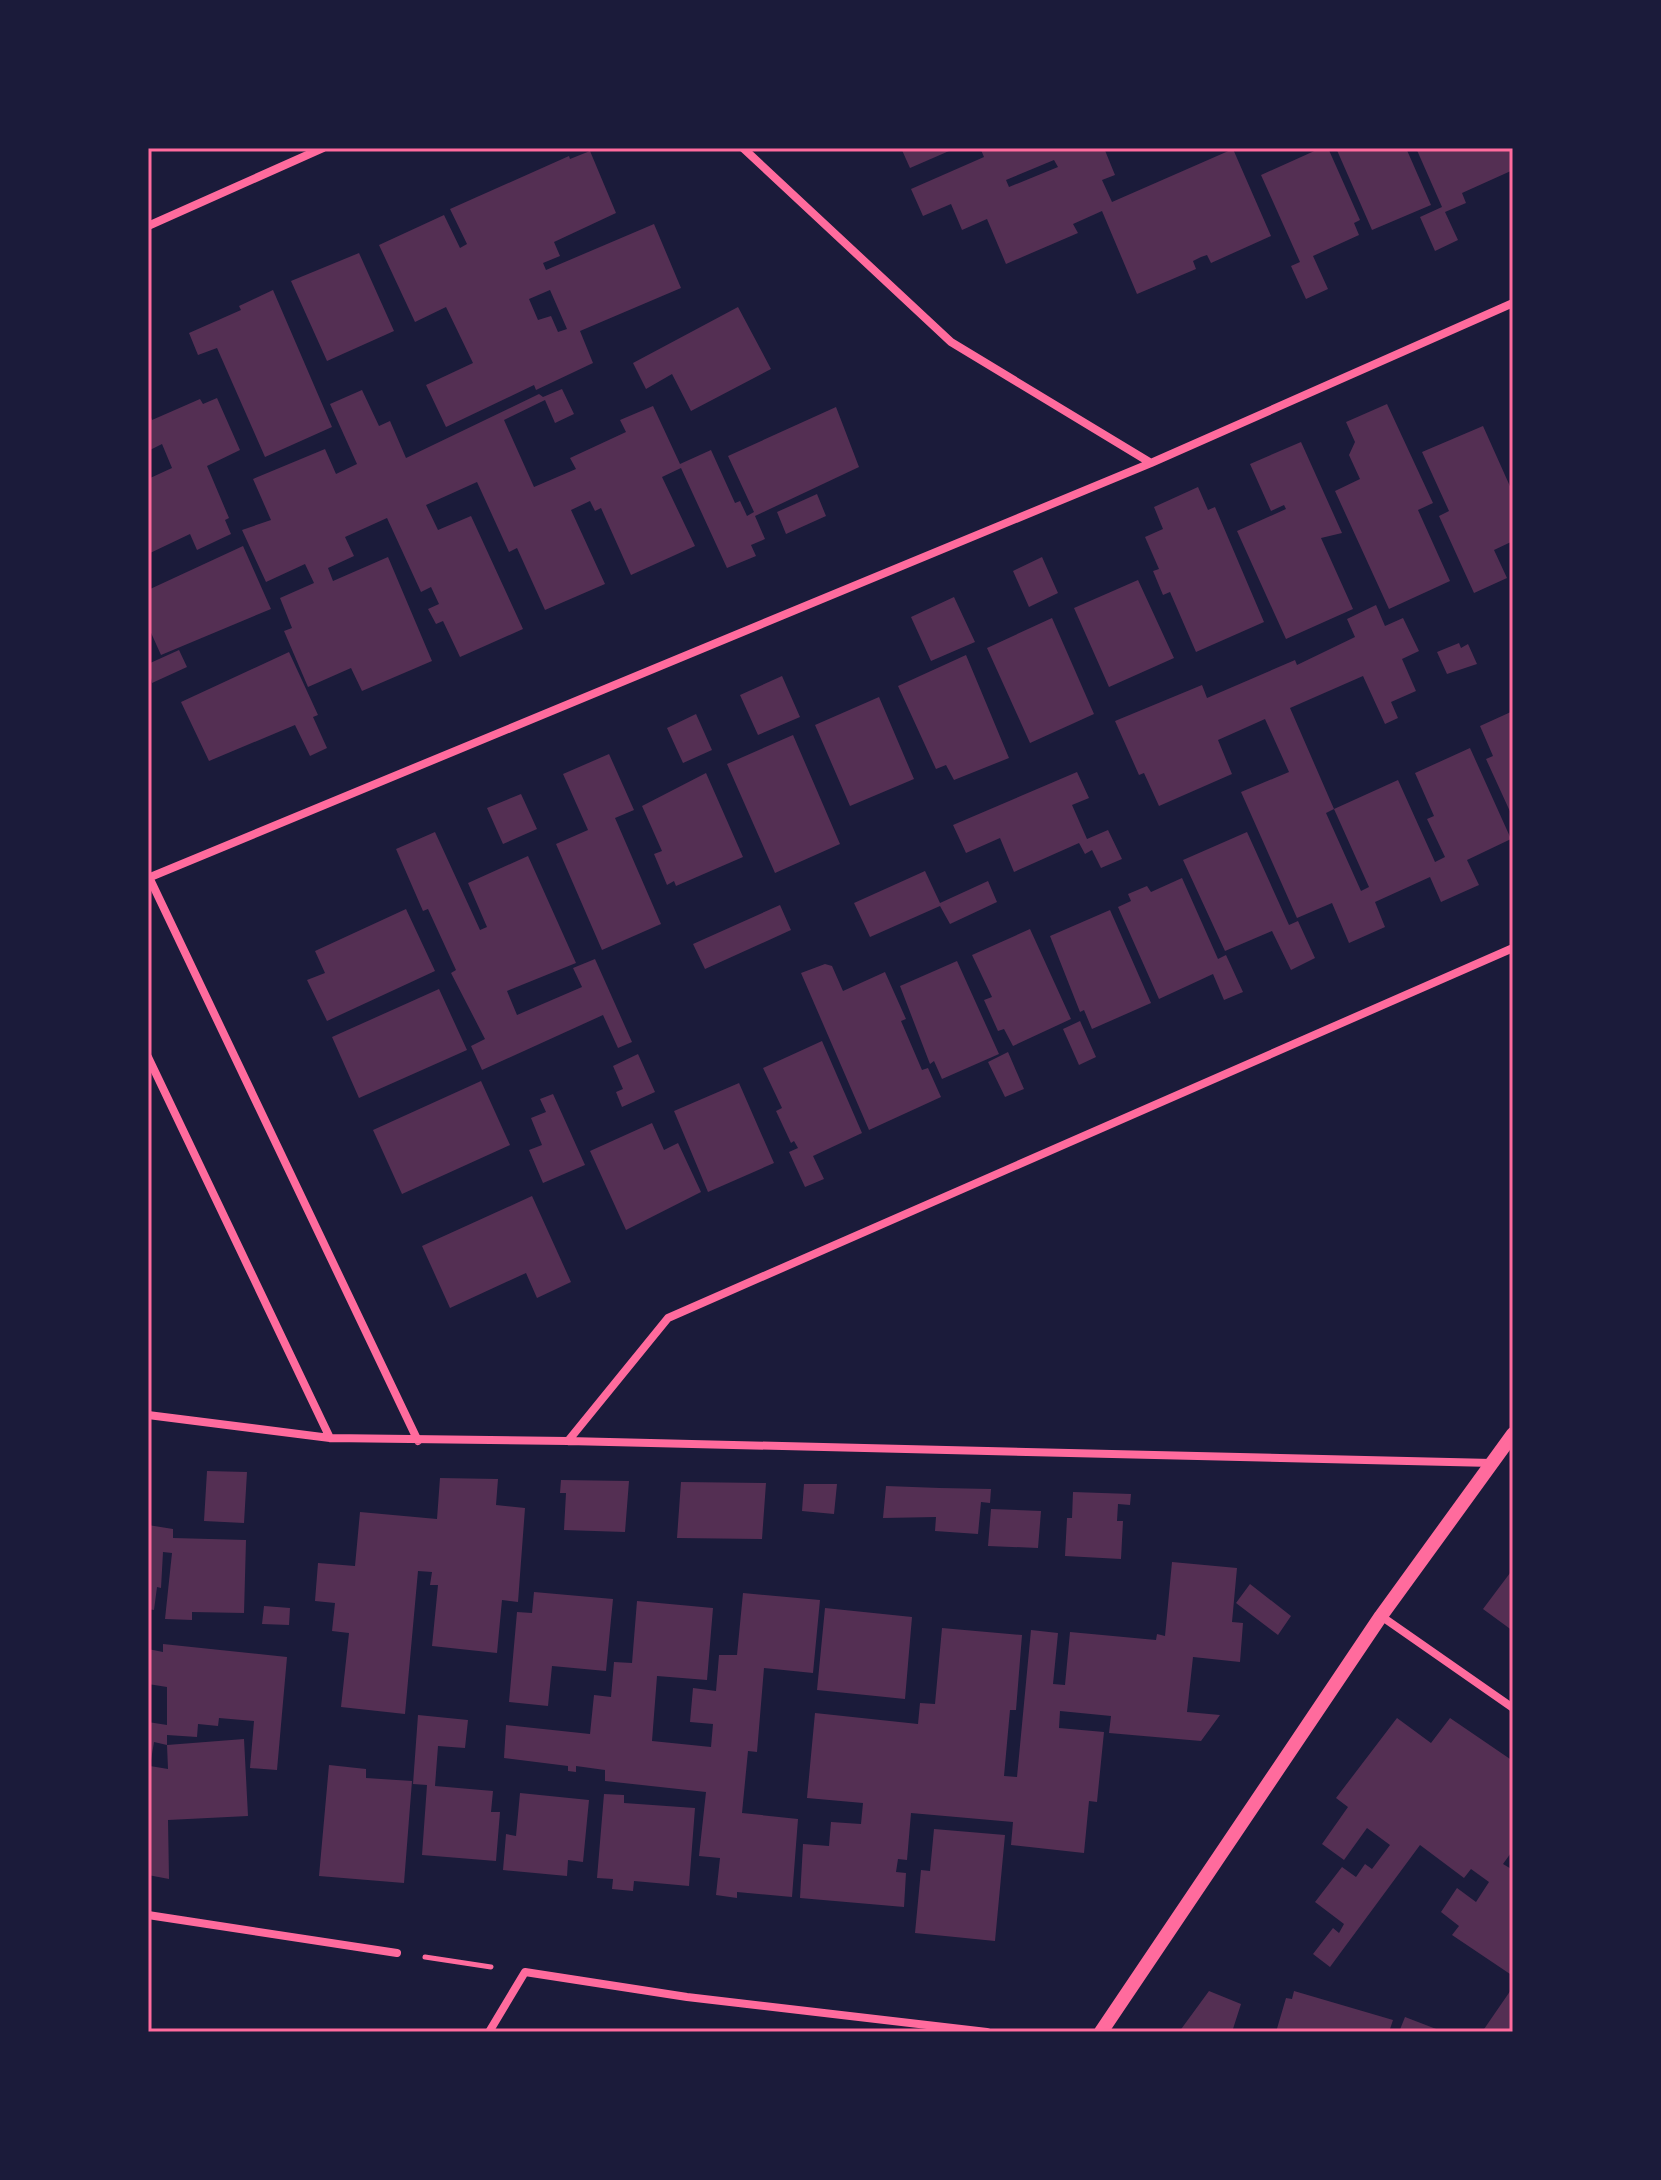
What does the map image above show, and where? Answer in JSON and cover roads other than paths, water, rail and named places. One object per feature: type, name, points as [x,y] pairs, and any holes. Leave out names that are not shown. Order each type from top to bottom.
[{"type":"street","points":[[148,226],[323,148]]},
{"type":"street","points":[[743,148],[951,342],[1151,463]]},
{"type":"street","points":[[418,1441],[148,877],[1151,463],[1513,303]]},
{"type":"street","points":[[568,1441],[668,1318],[1513,948]]},
{"type":"street","points":[[148,1057],[330,1438]]},
{"type":"street","points":[[148,1415],[330,1438],[1492,1463]]},
{"type":"street","points":[[1101,2032],[1381,1616],[1513,1434]]},
{"type":"street","points":[[1381,1616],[1513,1708]]},
{"type":"street","points":[[148,1915],[397,1953]]},
{"type":"street","points":[[489,2032],[525,1972],[687,1997],[987,2032]]}]
